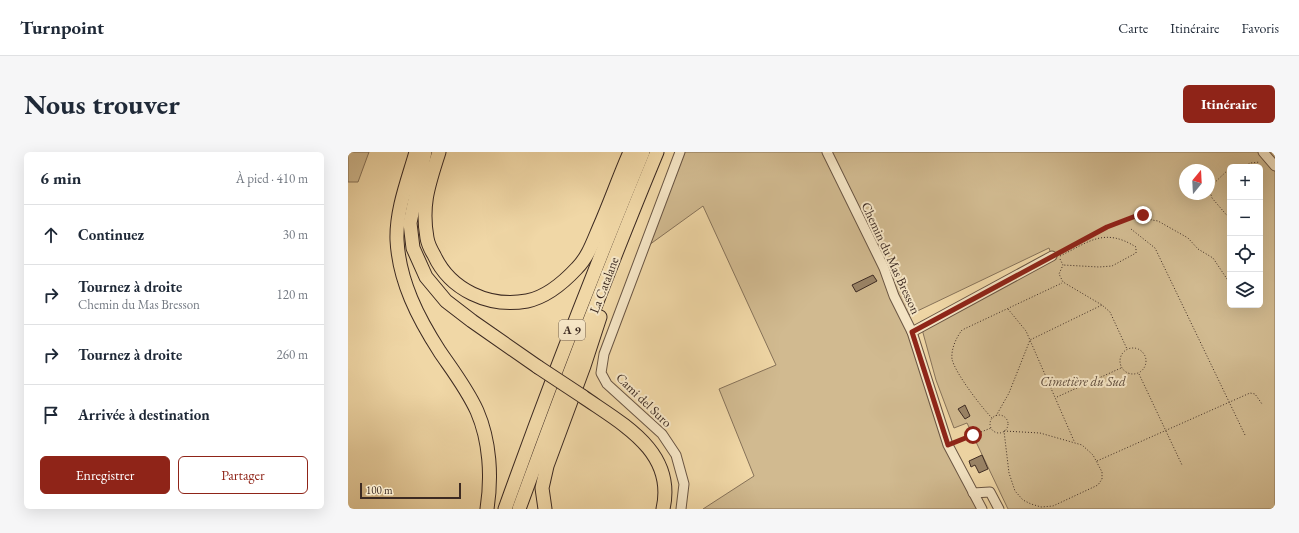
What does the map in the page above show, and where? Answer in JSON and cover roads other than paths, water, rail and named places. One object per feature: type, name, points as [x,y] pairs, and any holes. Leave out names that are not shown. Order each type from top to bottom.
[{"type":"highway","points":[[416,152],[398,217],[397,240],[400,265],[407,290],[418,315],[440,352],[457,375],[477,413],[488,447],[490,487],[487,509]]},
{"type":"highway","points":[[425,152],[410,223],[413,248],[426,277],[446,301],[472,321],[620,422],[640,439],[652,452],[660,465],[665,483],[665,497],[662,509]]},
{"type":"highway","points":[[419,182],[430,152]]},
{"type":"highway","points":[[439,152],[425,197],[424,216],[427,240],[439,267],[454,283],[468,292],[487,300],[507,303],[528,301],[546,294],[579,267],[590,249],[630,152]]},
{"type":"highway","name":"La Catalane","points":[[505,509],[590,282],[643,152]]},
{"type":"highway","name":"La Catalane","points":[[519,509],[561,394],[619,244],[657,152]]},
{"type":"highway","points":[[545,509],[542,488],[547,466],[584,366],[603,306],[618,269],[619,244]]},
{"type":"street","name":"Cami del Suro","points":[[680,152],[604,354],[601,373],[607,384],[662,434],[676,456],[684,484],[681,509]]},
{"type":"street","name":"Chemin du Mas Bresson","points":[[827,152],[884,268],[894,296],[912,332],[948,445],[982,509]]},
{"type":"street","points":[[1265,154],[1275,166]]},
{"type":"street","points":[[912,332],[1052,256]]},
{"type":"street","points":[[973,493],[990,492],[999,509]]},
{"type":"park label","name":"Cimetière du Sud","points":[[1083,381]]}]
